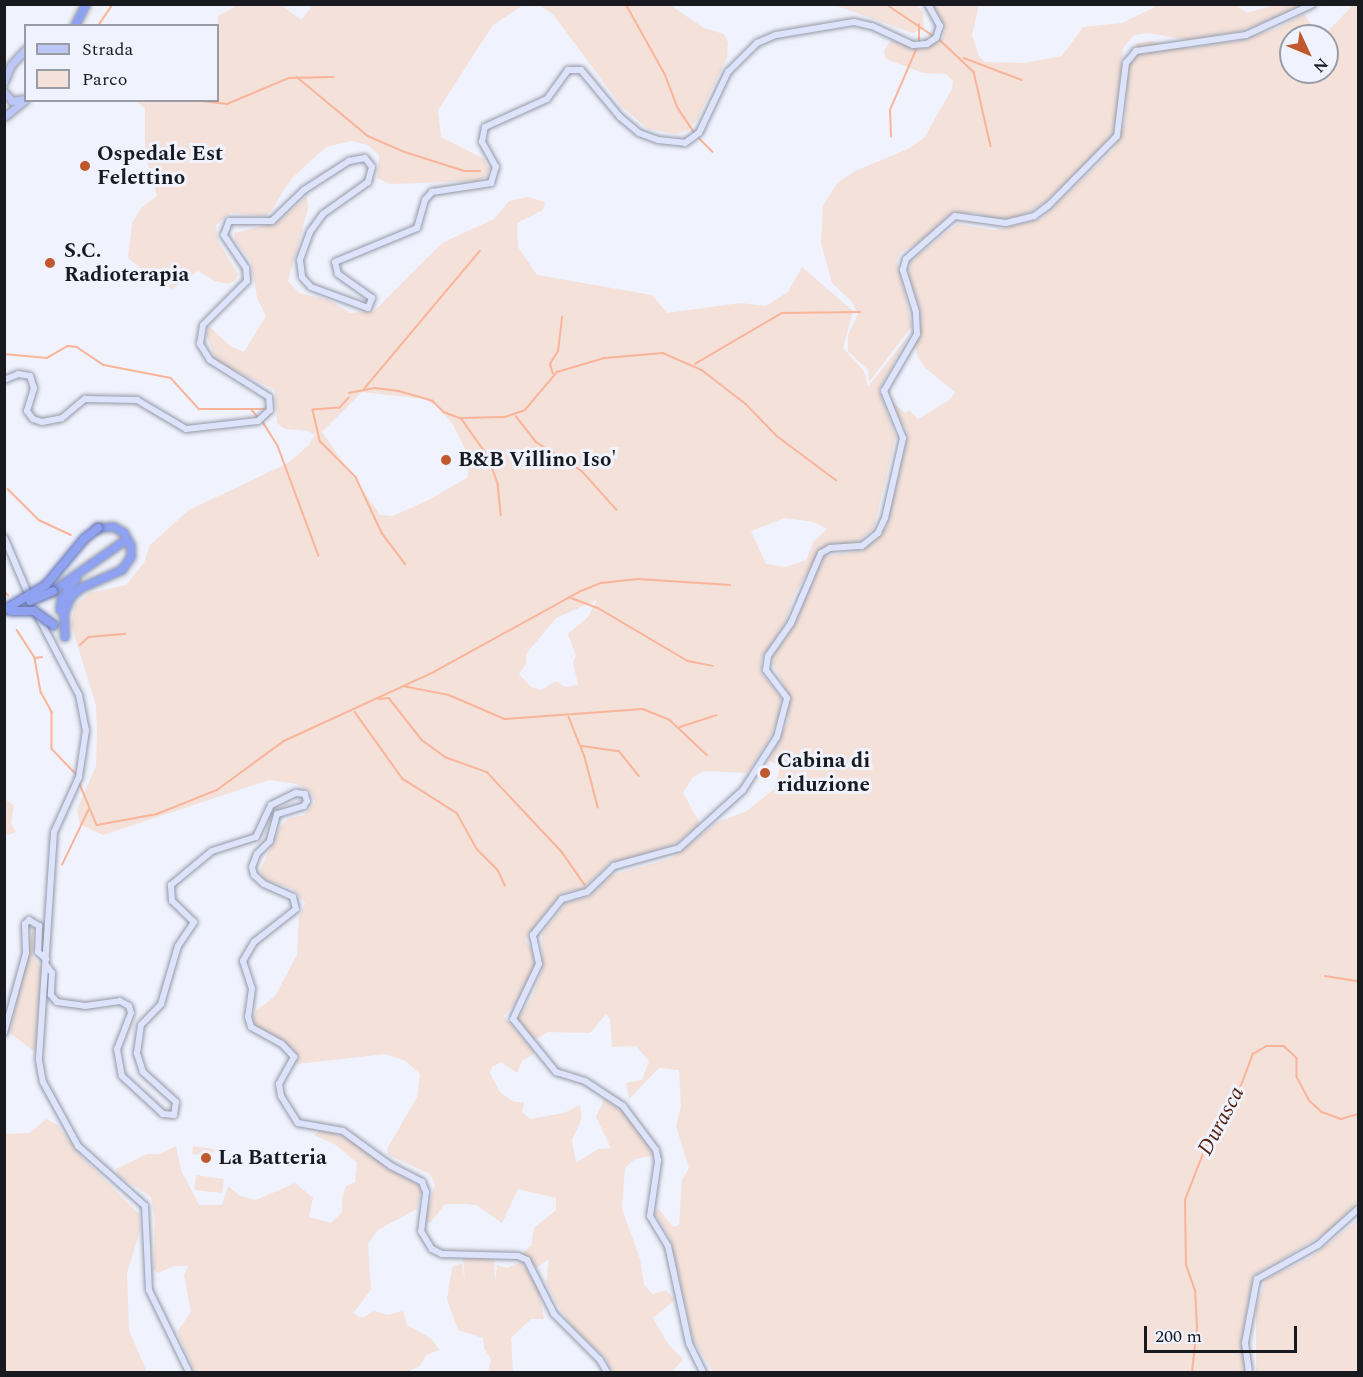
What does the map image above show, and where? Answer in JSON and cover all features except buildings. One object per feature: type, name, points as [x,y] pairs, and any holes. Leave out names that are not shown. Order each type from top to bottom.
[{"type":"highway","points":[[75,23],[86,4]]},
{"type":"highway","points":[[4,611],[46,585],[84,539],[98,528],[114,527],[124,533],[131,546],[131,557],[122,570],[81,588],[71,597],[64,614],[65,637]]},
{"type":"highway","points":[[4,611],[53,591],[123,542]]},
{"type":"highway","points":[[65,637],[60,619],[62,598],[89,566]]},
{"type":"highway","points":[[4,611],[34,611],[65,637]]},
{"type":"main road","points":[[4,82],[11,65],[24,51]]},
{"type":"main road","points":[[4,92],[12,101],[24,99]]},
{"type":"main road","points":[[4,117],[24,101]]},
{"type":"street","points":[[4,380],[18,374],[30,376],[34,388],[27,411],[33,419],[42,422],[62,418],[85,399],[137,400],[191,430],[265,417],[271,406],[269,397],[217,366],[202,349],[201,332],[208,319],[246,283],[248,276],[224,235],[230,221],[272,221],[304,190],[349,160],[365,158],[372,167],[368,182],[323,214],[306,239],[300,260],[302,277],[311,287],[371,307],[372,298],[338,274],[335,262],[417,228],[425,200],[432,192],[491,183],[496,167],[481,138],[489,123],[547,99],[563,74],[577,67],[620,117],[639,133],[658,140],[685,143],[704,126],[726,77],[740,57],[750,48],[776,35],[854,22],[872,26],[913,45],[927,44],[936,38],[940,26],[928,4]]},
{"type":"street","points":[[703,1372],[689,1343],[668,1246],[650,1216],[658,1161],[656,1150],[623,1106],[585,1081],[556,1072],[522,1034],[512,1017],[524,1000],[539,964],[533,935],[562,899],[587,892],[614,866],[679,848],[743,790],[777,737],[787,698],[766,670],[768,656],[791,622],[821,553],[830,548],[862,546],[878,533],[885,518],[903,438],[884,391],[917,334],[916,312],[903,270],[906,258],[955,216],[1006,223],[1034,216],[1048,206],[1117,136],[1126,63],[1136,51],[1246,34],[1313,4]]},
{"type":"street","points":[[4,537],[83,703],[86,730],[79,777],[64,816],[54,832],[39,1060],[43,1082],[78,1146],[145,1206],[149,1290],[189,1372]]},
{"type":"street","points":[[4,1033],[26,953],[25,924],[29,920],[39,926],[38,952],[52,973],[51,995],[57,1002],[85,1006],[120,1001],[129,1006],[130,1013],[117,1049],[122,1076],[163,1114],[174,1115],[176,1102],[143,1072],[137,1053],[141,1025],[161,1004],[178,946],[194,922],[172,901],[171,885],[212,851],[256,837],[271,805],[296,793],[305,794],[307,801],[304,806],[277,814],[270,841],[257,854],[252,867],[264,884],[293,897],[296,909],[254,942],[243,961],[252,989],[248,1017],[251,1026],[282,1044],[294,1058],[279,1084],[280,1096],[298,1123],[343,1131],[391,1166],[422,1182],[426,1192],[421,1231],[432,1249],[442,1254],[518,1256],[526,1260],[554,1314],[600,1360],[607,1372]]},
{"type":"street","points":[[1249,1372],[1245,1343],[1257,1279],[1318,1245],[1359,1209]]},
{"type":"green space","points":[[240,4],[281,5],[301,20],[313,5],[523,5],[493,25],[438,110],[441,137],[484,159],[489,169],[487,176],[478,181],[390,184],[377,178],[379,155],[368,145],[351,141],[326,147],[292,178],[271,211],[264,216],[230,213],[216,225],[218,241],[238,274],[235,281],[228,284],[215,281],[198,271],[172,289],[159,283],[128,258],[132,223],[142,207],[157,196],[145,155],[145,109],[138,102],[219,102],[218,16]]},
{"type":"green space","points":[[538,5],[670,5],[704,28],[724,34],[728,42],[727,58],[697,120],[689,130],[676,134],[648,129],[621,106],[553,14]]},
{"type":"green space","points":[[834,5],[917,5],[923,12],[924,28],[913,33]]},
{"type":"green space","points":[[932,5],[979,5],[972,35],[979,56],[985,62],[1024,63],[1062,56],[1083,27],[1122,23],[1159,5],[1236,5],[1247,13],[1275,5],[1306,5],[1243,31],[1187,40],[1149,33],[1134,35],[1123,48],[1116,126],[1110,140],[1046,202],[1018,217],[993,220],[976,213],[951,213],[921,241],[901,252],[897,260],[912,326],[869,382],[868,370],[848,351],[848,335],[858,314],[852,302],[832,283],[821,243],[823,206],[837,183],[855,171],[908,149],[924,138],[952,89],[953,81],[946,74],[923,73],[886,59],[884,51],[891,40],[923,49],[943,38],[945,29]]},
{"type":"green space","points":[[1353,5],[1358,5],[1358,1202],[1329,1231],[1253,1276],[1244,1329],[1245,1372],[713,1372],[693,1339],[670,1238],[655,1213],[659,1209],[673,1227],[679,1225],[682,1180],[689,1168],[676,1126],[681,1106],[679,1070],[659,1068],[629,1099],[626,1083],[642,1080],[649,1061],[636,1046],[612,1047],[610,1019],[606,1014],[590,1033],[549,1032],[534,1040],[517,1018],[531,1000],[542,970],[542,934],[566,903],[588,897],[612,875],[672,858],[718,822],[747,811],[775,788],[780,766],[769,761],[789,719],[786,713],[790,698],[773,664],[774,655],[793,627],[824,556],[862,551],[885,529],[907,441],[907,431],[890,400],[905,413],[909,410],[918,419],[951,399],[955,392],[924,367],[918,357],[915,345],[920,327],[920,310],[908,274],[911,261],[957,224],[995,230],[1041,219],[1114,149],[1125,123],[1129,58],[1137,43],[1151,41],[1191,48],[1236,41],[1279,27],[1279,84],[1339,84],[1339,24],[1335,24]]},
{"type":"green space","points":[[1304,14],[1311,24],[1285,24]]},
{"type":"green space","points":[[307,196],[308,209],[288,281],[299,293],[329,300],[350,313],[374,311],[442,243],[494,219],[509,201],[528,197],[545,202],[543,210],[517,223],[518,247],[537,275],[652,295],[667,313],[740,303],[766,306],[788,292],[802,267],[853,311],[843,348],[864,371],[868,387],[909,335],[879,390],[896,437],[874,528],[856,543],[823,547],[794,595],[784,625],[761,660],[762,674],[780,696],[780,715],[768,741],[747,773],[703,771],[693,777],[683,793],[700,823],[678,842],[644,857],[610,863],[582,889],[564,892],[553,903],[525,939],[534,954],[535,967],[516,1002],[504,1016],[535,1053],[522,1061],[517,1073],[501,1062],[492,1067],[490,1073],[500,1092],[514,1102],[524,1102],[522,1112],[530,1119],[564,1113],[580,1105],[582,1118],[572,1140],[576,1163],[598,1149],[611,1148],[596,1117],[604,1099],[623,1112],[656,1155],[635,1159],[625,1168],[622,1209],[640,1259],[644,1285],[653,1294],[666,1290],[675,1300],[653,1318],[668,1344],[683,1359],[672,1372],[613,1372],[604,1356],[574,1329],[556,1303],[546,1282],[549,1259],[536,1268],[523,1253],[531,1245],[534,1228],[556,1210],[556,1198],[518,1189],[502,1223],[476,1205],[466,1204],[445,1204],[430,1223],[425,1221],[435,1184],[430,1174],[388,1155],[387,1149],[417,1097],[420,1074],[406,1061],[385,1054],[297,1064],[294,1050],[256,1026],[253,1020],[256,1011],[275,996],[297,955],[299,917],[305,903],[293,889],[264,879],[260,871],[280,827],[289,818],[304,815],[315,802],[311,792],[297,784],[269,780],[103,835],[80,824],[77,809],[96,766],[97,732],[96,705],[71,625],[75,605],[90,593],[126,585],[144,563],[150,545],[189,510],[288,463],[309,445],[314,435],[309,431],[285,429],[277,423],[275,390],[217,362],[206,334],[210,327],[230,346],[244,352],[266,316],[257,298],[251,261],[235,240],[234,233],[278,222]],"holes":[[[362,392],[424,399],[435,405],[452,423],[467,453],[468,477],[429,500],[392,516],[380,515],[322,432]],[[784,518],[814,522],[827,529],[814,541],[806,560],[786,567],[766,564],[751,531]],[[597,600],[588,617],[568,634],[576,656],[573,662],[578,685],[565,687],[556,681],[541,690],[531,687],[519,674],[526,664],[526,654],[556,618]]]},
{"type":"green space","points":[[5,799],[14,806],[11,823],[16,832],[5,836]]},
{"type":"green space","points":[[33,927],[33,957],[42,970],[35,1052],[10,1033]]},
{"type":"green space","points":[[46,1119],[58,1125],[81,1156],[139,1214],[140,1231],[127,1273],[129,1330],[147,1372],[5,1372],[5,1134],[30,1133]]},
{"type":"green space","points":[[321,1129],[349,1139],[421,1187],[417,1209],[378,1230],[368,1244],[371,1290],[353,1313],[362,1318],[374,1311],[387,1315],[403,1311],[407,1325],[432,1339],[439,1350],[426,1355],[420,1366],[407,1372],[195,1372],[177,1332],[191,1312],[184,1275],[188,1266],[174,1266],[158,1273],[153,1269],[155,1220],[151,1197],[118,1175],[116,1169],[147,1154],[160,1154],[176,1146],[181,1170],[199,1205],[222,1205],[228,1186],[240,1196],[256,1200],[295,1183],[313,1198],[309,1217],[331,1223],[342,1212],[342,1198],[346,1186],[355,1182],[357,1163],[336,1145],[314,1135]]},
{"type":"green space","points":[[193,1146],[214,1149],[212,1157],[192,1154]]},
{"type":"green space","points":[[196,1175],[224,1179],[222,1193],[194,1190]]},
{"type":"green space","points":[[1358,1220],[1358,1372],[1256,1372],[1256,1308],[1266,1279],[1310,1258]]},
{"type":"green space","points":[[463,1258],[494,1258],[495,1283],[497,1265],[507,1268],[522,1262],[539,1289],[544,1319],[531,1319],[511,1338],[513,1372],[488,1372],[491,1359],[484,1348],[483,1338],[458,1330],[447,1299],[452,1267],[462,1263],[465,1284]]},
{"type":"waterway","points":[[99,24],[113,4]]},
{"type":"waterway","points":[[626,4],[665,74],[678,108],[694,132]]},
{"type":"waterway","points":[[886,4],[932,35]]},
{"type":"waterway","points":[[919,25],[919,41]]},
{"type":"waterway","points":[[940,40],[974,72],[991,146]]},
{"type":"waterway","points":[[891,137],[890,110],[916,50]]},
{"type":"waterway","points":[[964,58],[1022,80]]},
{"type":"waterway","points":[[297,77],[368,136],[405,152],[465,171],[480,171]]},
{"type":"waterway","points":[[211,102],[227,104],[289,78],[333,77]]},
{"type":"waterway","points":[[700,139],[713,152]]},
{"type":"waterway","points":[[364,389],[480,251]]},
{"type":"waterway","points":[[695,364],[782,313],[860,312]]},
{"type":"waterway","points":[[553,374],[550,364],[558,351],[562,317]]},
{"type":"waterway","points":[[4,354],[47,358],[68,346],[77,347],[104,365],[171,378],[199,409],[264,409]]},
{"type":"waterway","points":[[349,393],[375,388],[399,391],[433,401],[444,412],[460,418],[505,417],[525,410],[557,372],[605,358],[663,353],[702,370],[746,404],[777,436],[836,480]]},
{"type":"waterway","points":[[349,398],[340,408],[313,410],[320,441],[356,477],[382,533],[405,564]]},
{"type":"waterway","points":[[252,410],[257,416]]},
{"type":"waterway","points":[[516,416],[536,442],[582,471],[617,510]]},
{"type":"waterway","points":[[461,418],[488,456],[498,484],[501,515]]},
{"type":"waterway","points":[[263,422],[278,446],[319,556]]},
{"type":"waterway","points":[[8,489],[39,520],[71,535]]},
{"type":"waterway","points":[[80,784],[97,825],[157,814],[217,790],[284,741],[434,672],[581,591],[601,583],[638,579],[730,585]]},
{"type":"waterway","points":[[4,591],[8,595]]},
{"type":"waterway","points":[[569,597],[598,608],[688,661],[713,666]]},
{"type":"waterway","points":[[17,630],[35,658],[41,692],[52,712],[52,749],[76,774]]},
{"type":"waterway","points":[[80,645],[89,637],[125,634]]},
{"type":"waterway","points":[[36,658],[42,657]]},
{"type":"waterway","points":[[403,686],[449,695],[505,719],[643,709],[670,720],[707,755]]},
{"type":"waterway","points":[[379,699],[389,698],[422,740],[445,757],[487,772],[562,852],[585,885]]},
{"type":"waterway","points":[[355,712],[403,779],[457,813],[477,849],[498,870],[505,885]]},
{"type":"waterway","points":[[680,727],[716,715]]},
{"type":"waterway","points":[[569,717],[585,757],[598,807]]},
{"type":"waterway","points":[[582,746],[619,751],[639,776]]},
{"type":"waterway","points":[[62,865],[89,809]]},
{"type":"waterway","points":[[1325,976],[1358,981]]},
{"type":"waterway","name":"Durasca","points":[[1192,1372],[1197,1327],[1195,1291],[1186,1265],[1185,1200],[1212,1131],[1233,1106],[1253,1054],[1267,1046],[1284,1046],[1297,1058],[1297,1077],[1309,1100],[1322,1112],[1341,1119],[1358,1114]]},
{"type":"place","name":"Ospedale Est Felettino","points":[[85,166]]},
{"type":"place","name":"S.C. Radioterapia","points":[[50,263]]},
{"type":"place","name":"B&B Villino Iso'","points":[[446,460]]},
{"type":"place","name":"Cabina di riduzione","points":[[765,773]]},
{"type":"place","name":"La Batteria","points":[[206,1158]]}]
